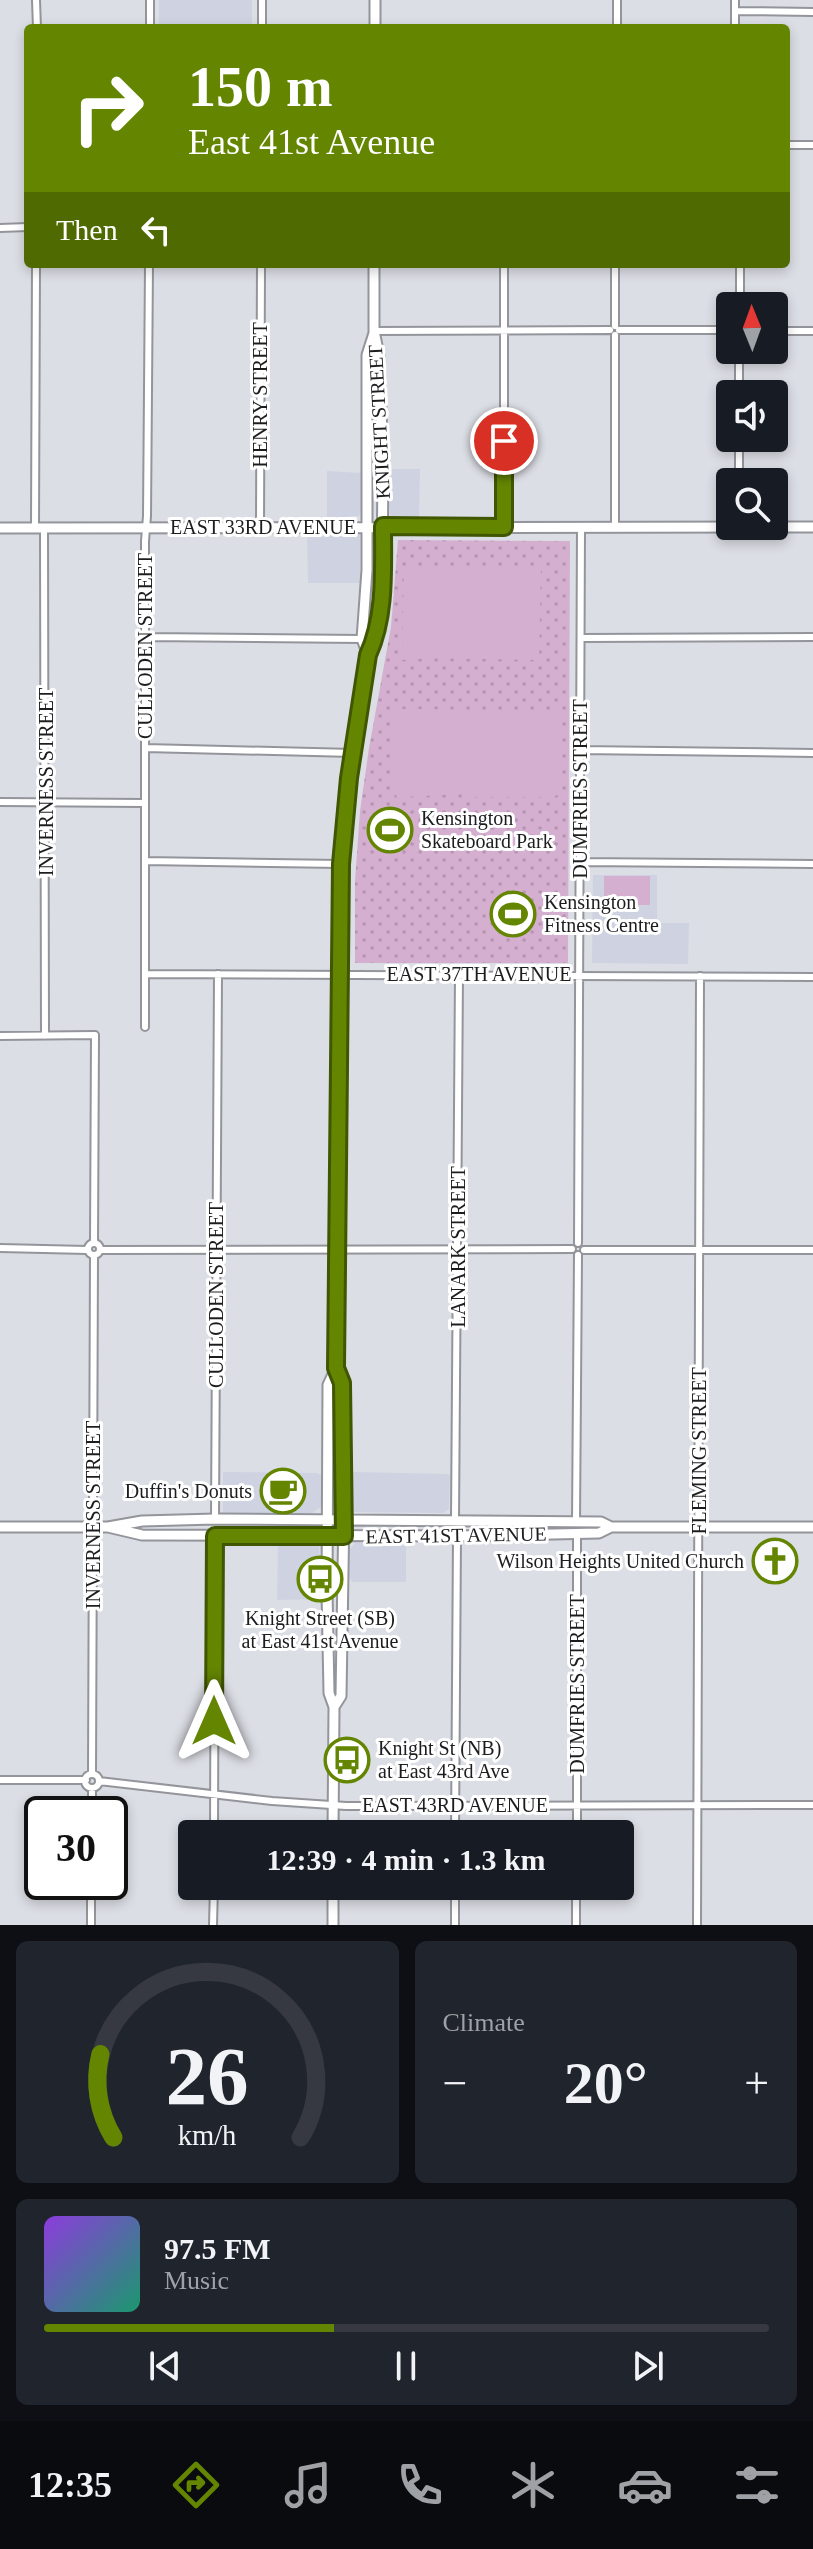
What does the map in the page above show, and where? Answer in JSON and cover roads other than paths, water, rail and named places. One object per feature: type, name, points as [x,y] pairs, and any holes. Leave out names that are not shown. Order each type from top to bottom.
[{"type":"main road","points":[[375,0],[375,24]]},
{"type":"main road","name":"KNIGHT STREET","points":[[334,1707],[341,1696],[344,1536],[342,1383],[336,1368],[341,864],[353,753],[368,655],[375,641],[381,600],[383,526],[374,268]]},
{"type":"main road","name":"KNIGHT STREET","points":[[368,655],[362,639],[367,526],[367,355],[374,331]]},
{"type":"main road","name":"EAST 33RD AVENUE","points":[[0,528],[716,526]]},
{"type":"main road","name":"EAST 33RD AVENUE","points":[[788,527],[813,527]]},
{"type":"main road","name":"KNIGHT STREET","points":[[333,1820],[334,1707],[329,1693],[327,1519],[328,1385],[336,1368]]},
{"type":"main road","name":"EAST 41ST AVENUE","points":[[0,1527],[108,1527],[142,1521],[215,1519],[455,1519],[601,1522],[611,1527],[813,1527]]},
{"type":"main road","name":"EAST 41ST AVENUE","points":[[108,1527],[142,1535],[457,1536],[599,1533],[611,1527]]},
{"type":"main road","points":[[333,1900],[333,1925]]},
{"type":"street","points":[[36,0],[37,24]]},
{"type":"street","points":[[150,0],[150,24]]},
{"type":"street","points":[[262,0],[262,24]]},
{"type":"street","points":[[617,0],[617,24]]},
{"type":"street","points":[[735,0],[735,24]]},
{"type":"street","points":[[800,1],[800,12]]},
{"type":"street","points":[[735,11],[813,12]]},
{"type":"street","points":[[790,145],[813,145]]},
{"type":"street","points":[[0,228],[24,227]]},
{"type":"street","name":"INVERNESS STREET","points":[[36,268],[46,802],[45,1036]]},
{"type":"street","name":"CULLODEN STREET","points":[[145,1027],[149,268]]},
{"type":"street","name":"HENRY STREET","points":[[260,526],[261,268]]},
{"type":"street","points":[[504,268],[504,527]]},
{"type":"street","points":[[615,268],[615,527]]},
{"type":"street","points":[[740,268],[740,292]]},
{"type":"street","points":[[374,331],[716,330]]},
{"type":"street","points":[[788,331],[813,331]]},
{"type":"street","name":"DUMFRIES STREET","points":[[578,1243],[581,527]]},
{"type":"street","points":[[145,637],[362,639]]},
{"type":"street","points":[[582,638],[813,637]]},
{"type":"street","points":[[145,748],[353,753]]},
{"type":"street","points":[[580,750],[813,753]]},
{"type":"street","points":[[0,802],[144,803]]},
{"type":"street","points":[[145,861],[341,864]]},
{"type":"street","points":[[579,862],[813,864]]},
{"type":"street","name":"EAST 37TH AVENUE","points":[[145,974],[813,977]]},
{"type":"street","name":"CULLODEN STREET","points":[[215,1519],[218,974]]},
{"type":"street","name":"LANARK STREET","points":[[455,1519],[459,974]]},
{"type":"street","name":"FLEMING STREET","points":[[697,1925],[700,976]]},
{"type":"street","points":[[0,1036],[95,1035],[94,1243],[97,1253]]},
{"type":"street","points":[[87,1250],[94,1243]]},
{"type":"street","points":[[572,1249],[578,1243],[581,1252],[576,1521]]},
{"type":"street","points":[[0,1248],[87,1250],[89,1254],[216,1250],[813,1250]]},
{"type":"street","name":"INVERNESS STREET","points":[[92,1774],[97,1253]]},
{"type":"street","name":"DUMFRIES STREET","points":[[577,1533],[577,1820]]},
{"type":"street","points":[[214,1820],[215,1536]]},
{"type":"street","points":[[455,1820],[457,1536]]},
{"type":"street","points":[[0,1780],[86,1780],[92,1774],[99,1781],[92,1788],[92,1796]]},
{"type":"street","points":[[86,1780],[92,1788]]},
{"type":"street","name":"EAST 43RD AVENUE","points":[[99,1781],[334,1805],[813,1805]]},
{"type":"street","points":[[91,1900],[91,1925]]},
{"type":"street","points":[[213,1925],[214,1900]]},
{"type":"street","points":[[455,1900],[455,1925]]},
{"type":"street","points":[[576,1900],[576,1925]]},
{"type":"place","name":"Kensington Skateboard Park","points":[[390,830]]},
{"type":"place","name":"Kensington Fitness Centre","points":[[513,914]]},
{"type":"place","name":"Duffin's Donuts","points":[[283,1491]]},
{"type":"place","name":"Wilson Heights United Church","points":[[775,1561]]},
{"type":"place","name":"Knight Street (SB) at East 41st Avenue","points":[[320,1579]]},
{"type":"place","name":"Knight St (NB) at East 43rd Ave","points":[[347,1760]]}]
